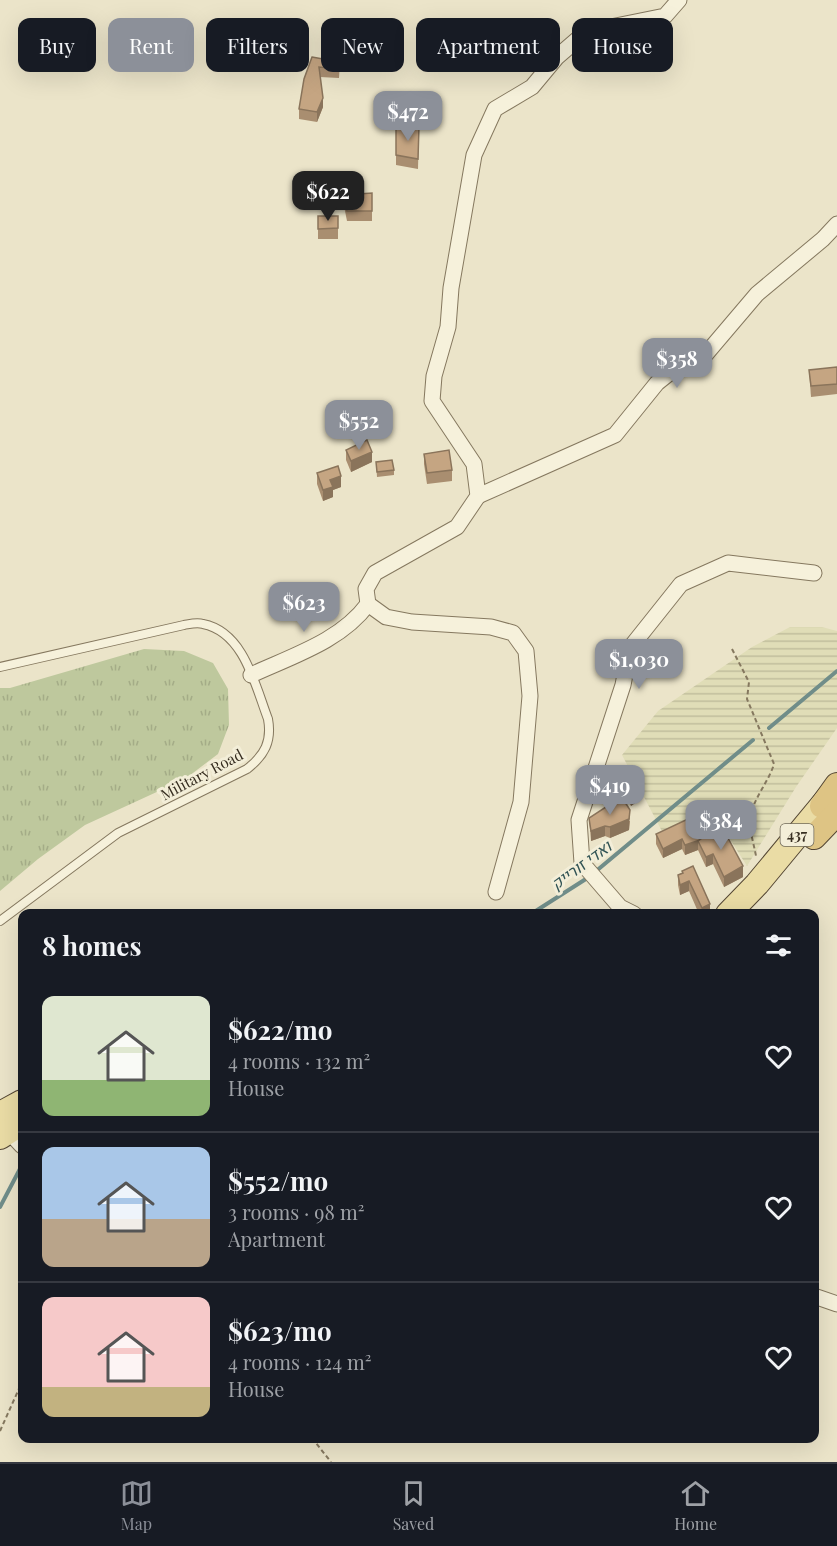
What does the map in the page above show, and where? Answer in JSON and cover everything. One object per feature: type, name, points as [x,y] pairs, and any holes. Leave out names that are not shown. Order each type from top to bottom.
[{"type":"highway","points":[[814,837],[832,808],[837,786]]},
{"type":"main road","name":"437","points":[[731,909],[757,872],[832,808]]},
{"type":"main road","name":"437","points":[[753,909],[766,897],[814,837]]},
{"type":"main road","points":[[11,1130],[18,1112]]},
{"type":"street","points":[[478,496],[474,464],[432,401],[434,376],[448,327],[451,288],[474,155],[495,109],[532,87],[557,57],[586,32],[665,16],[679,0]]},
{"type":"street","points":[[496,892],[520,802],[530,696],[526,651],[513,633],[491,627],[412,622],[386,617],[369,604],[366,589],[375,573],[457,527],[478,496],[615,435],[657,383],[672,371],[687,366],[706,354],[757,294],[823,239],[837,224]]},
{"type":"street","points":[[624,909],[582,863],[579,820],[623,685],[630,648],[681,584],[728,563],[814,573]]},
{"type":"street","points":[[251,675],[347,628],[369,604]]},
{"type":"street","points":[[819,1298],[837,1304]]},
{"type":"lane","name":"Military Road","points":[[0,667],[201,623],[216,628],[230,637],[240,651],[268,719],[270,730],[269,742],[264,753],[247,769],[118,833],[0,921]]},
{"type":"path","points":[[732,649],[749,682],[747,699],[774,764],[756,800],[750,822],[757,872]]},
{"type":"path","points":[[0,1431],[18,1391]]},
{"type":"path","points":[[316,1443],[331,1462]]},
{"type":"shaded area","points":[[790,627],[822,627],[837,631],[837,728],[796,787],[747,866],[724,830],[701,846],[665,837],[622,755],[658,711],[752,647]]},
{"type":"green space","points":[[144,649],[184,651],[213,663],[228,689],[229,725],[218,754],[185,779],[85,825],[38,859],[0,891],[0,688],[10,688]]},
{"type":"building","points":[[312,57],[321,59],[321,67],[319,67],[323,98],[317,112],[299,109],[304,79],[307,72],[309,72]]},
{"type":"building","points":[[419,126],[418,159],[396,155],[396,127]]},
{"type":"building","points":[[372,193],[372,211],[347,211],[344,195]]},
{"type":"building","points":[[318,216],[338,216],[338,228],[318,229]]},
{"type":"building","points":[[837,367],[837,384],[811,386],[809,370]]},
{"type":"building","points":[[334,414],[353,414],[353,424],[335,424]]},
{"type":"building","points":[[367,440],[372,452],[351,461],[346,450]]},
{"type":"building","points":[[449,450],[452,470],[427,473],[424,454]]},
{"type":"building","points":[[392,460],[394,470],[377,472],[376,462]]},
{"type":"building","points":[[338,466],[341,476],[330,480],[333,487],[323,490],[317,473]]},
{"type":"building","points":[[629,767],[642,788],[631,795],[618,774]]},
{"type":"building","points":[[623,799],[630,810],[629,819],[610,827],[605,826],[591,831],[589,818],[612,803]]},
{"type":"building","points":[[690,818],[700,840],[685,845],[682,839],[663,849],[656,834]]},
{"type":"building","points":[[721,825],[743,866],[724,877],[713,854],[706,857],[698,841]]},
{"type":"building","points":[[693,866],[710,904],[702,908],[689,881],[680,885],[678,875]]},
{"type":"waterway","name":"ואדי זורייק","points":[[769,728],[837,671]]},
{"type":"waterway","name":"ואדי זורייק","points":[[595,872],[753,740]]},
{"type":"waterway","name":"ואדי זורייק","points":[[539,909],[589,877]]},
{"type":"waterway","name":"ואדי זורייק","points":[[0,1207],[18,1173]]}]
